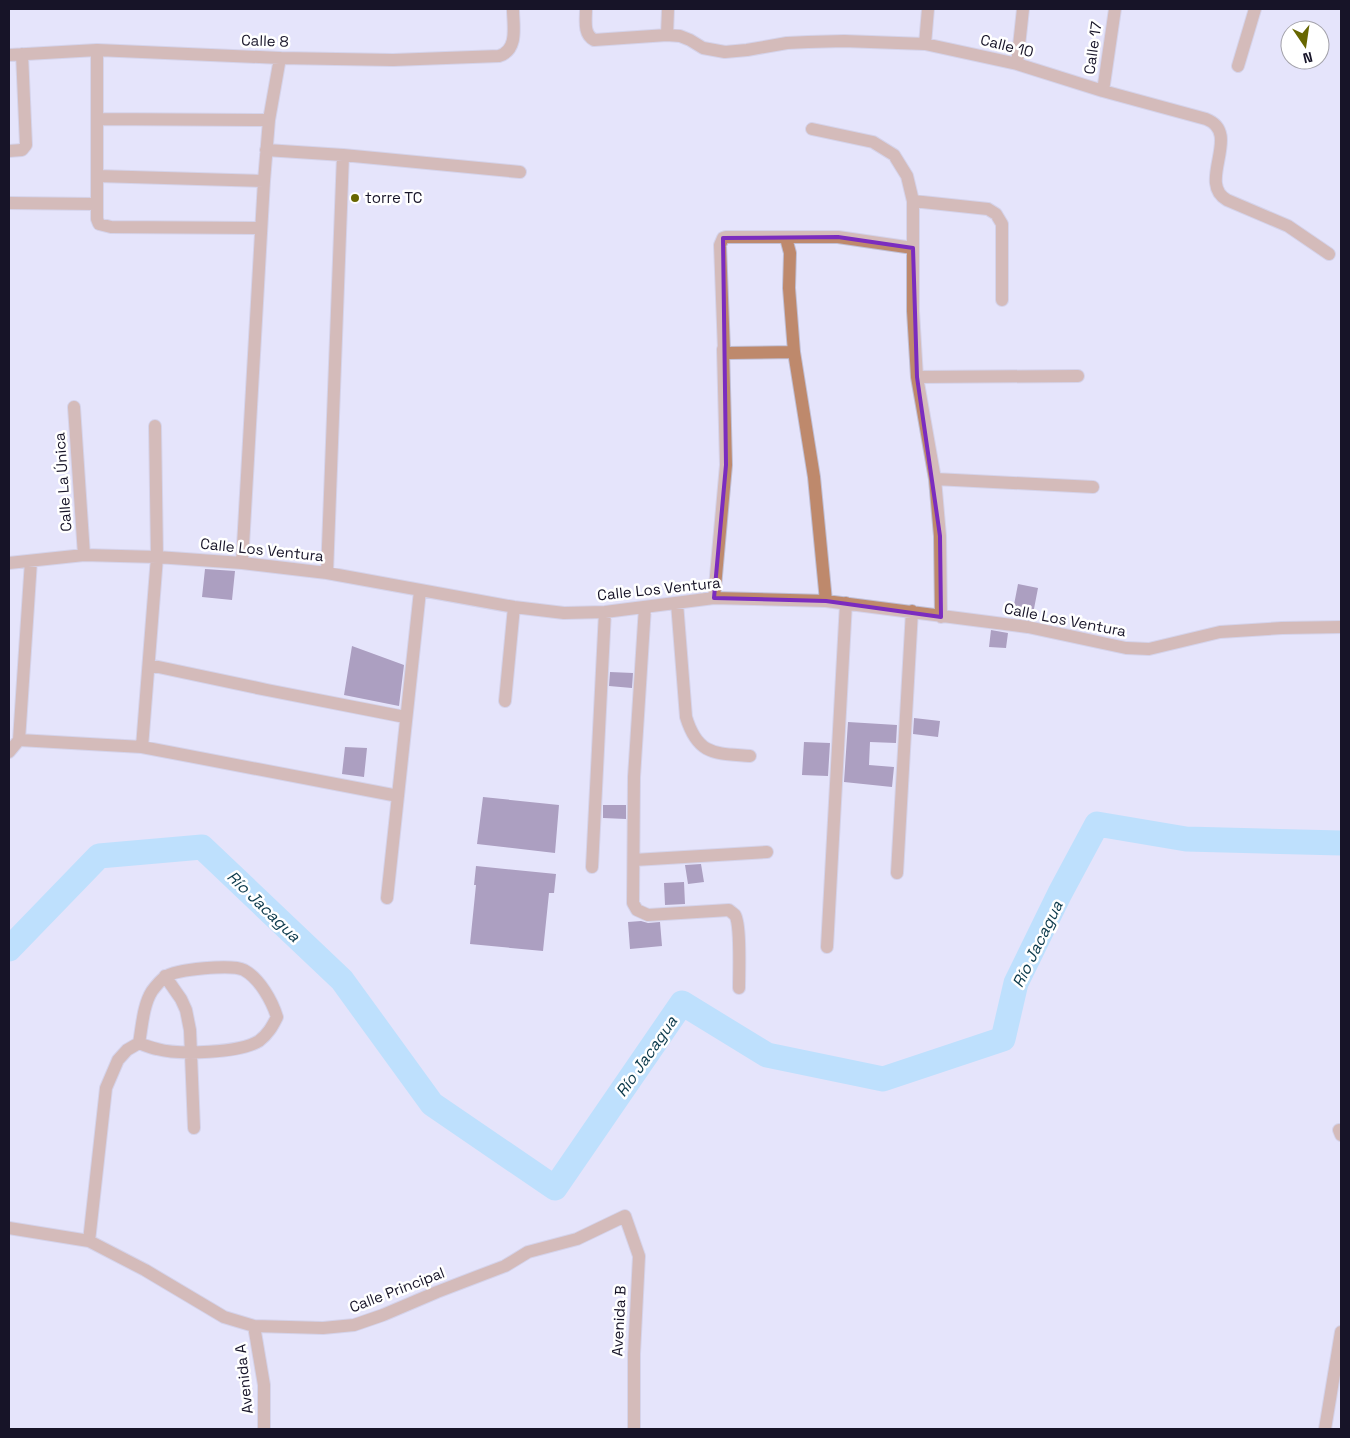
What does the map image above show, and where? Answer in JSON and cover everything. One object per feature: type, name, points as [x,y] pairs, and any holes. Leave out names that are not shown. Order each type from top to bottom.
[{"type":"street","name":"Calle 8","points":[[9,55],[97,50],[280,58],[393,60],[482,58],[504,55],[510,48],[513,42],[513,9]]},
{"type":"street","name":"Calle 10","points":[[586,9],[586,31],[590,38],[598,40],[667,35],[680,36],[703,48],[725,52],[787,43],[808,42],[844,41],[925,44],[1017,64],[1212,122],[1219,129],[1222,136],[1216,185],[1218,193],[1227,200],[1288,226],[1329,254]]},
{"type":"street","points":[[667,35],[668,9]]},
{"type":"street","points":[[925,44],[928,9]]},
{"type":"street","points":[[1017,64],[1023,9]]},
{"type":"street","name":"Calle 17","points":[[1103,91],[1115,9]]},
{"type":"street","points":[[1238,66],[1255,9]]},
{"type":"street","points":[[97,50],[97,219],[99,224],[107,227],[260,228]]},
{"type":"street","points":[[9,151],[22,150],[26,145],[22,54]]},
{"type":"street","points":[[242,563],[260,228],[269,120],[280,58]]},
{"type":"street","points":[[97,119],[269,120]]},
{"type":"street","points":[[812,129],[873,142],[894,155],[907,176],[913,201],[912,311],[917,377],[935,479],[940,536],[941,617]]},
{"type":"street","points":[[266,150],[343,155],[520,172]]},
{"type":"street","points":[[327,573],[343,155]]},
{"type":"street","points":[[98,176],[264,181]]},
{"type":"street","points":[[913,201],[988,209],[996,214],[1002,224],[1002,300]]},
{"type":"street","points":[[9,203],[97,204]]},
{"type":"street","points":[[714,598],[726,465],[721,241],[726,236],[853,238],[912,248]]},
{"type":"street","points":[[786,238],[790,253],[789,288],[794,352],[814,476],[826,601]]},
{"type":"street","points":[[723,350],[728,353],[794,352]]},
{"type":"street","points":[[917,377],[1078,376]]},
{"type":"street","name":"Calle La Única","points":[[74,407],[84,556]]},
{"type":"street","points":[[142,747],[157,556],[155,426]]},
{"type":"street","points":[[935,479],[1093,487]]},
{"type":"street","name":"Calle Los Ventura","points":[[9,563],[84,556],[157,556],[242,563],[327,573],[514,607],[564,613],[605,612],[714,598],[826,601],[1028,627],[1126,648],[1139,649],[1149,649],[1220,632],[1341,627]]},
{"type":"street","points":[[9,752],[19,740],[30,561]]},
{"type":"street","points":[[387,898],[420,590]]},
{"type":"street","points":[[677,603],[686,718],[691,734],[702,747],[716,753],[750,756]]},
{"type":"street","points":[[827,947],[846,603]]},
{"type":"street","points":[[505,701],[514,607]]},
{"type":"street","points":[[645,607],[634,776],[633,903],[637,910],[648,916],[728,910],[735,915],[739,946],[739,988]]},
{"type":"street","points":[[897,873],[912,611]]},
{"type":"street","points":[[592,867],[605,612]]},
{"type":"street","points":[[149,665],[406,717]]},
{"type":"street","points":[[19,740],[142,747],[398,796]]},
{"type":"street","points":[[634,860],[767,852]]},
{"type":"street","points":[[89,1241],[106,1088],[118,1060],[127,1050],[138,1043],[144,1011],[152,992],[165,976],[201,969],[224,968],[244,970],[272,999],[277,1016],[270,1031],[260,1040],[246,1047],[191,1051],[157,1049],[138,1043]]},
{"type":"street","points":[[165,976],[181,999],[186,1010],[190,1030],[194,1128]]},
{"type":"street","name":"Calle Principal","points":[[9,1228],[89,1241],[145,1270],[224,1317],[254,1326],[323,1328],[354,1325],[383,1315],[506,1266],[528,1252],[577,1239],[625,1216]]},
{"type":"street","name":"Avenida B","points":[[625,1216],[639,1256],[634,1354],[634,1429]]},
{"type":"street","name":"Avenida A","points":[[254,1326],[264,1385],[264,1429]]},
{"type":"street","points":[[1325,1429],[1341,1332]]},
{"type":"highlighted area","points":[[838,237],[913,248],[917,377],[940,536],[941,617],[826,601],[714,598],[726,465],[723,238]]},
{"type":"building","points":[[205,569],[235,571],[232,600],[202,597]]},
{"type":"building","points":[[1018,584],[1038,588],[1033,614],[1013,610]]},
{"type":"building","points":[[991,630],[1008,633],[1006,648],[989,647]]},
{"type":"building","points":[[352,646],[404,665],[399,706],[344,695]]},
{"type":"building","points":[[610,672],[633,673],[632,688],[609,686]]},
{"type":"building","points":[[914,718],[940,721],[938,737],[913,734]]},
{"type":"building","points":[[848,722],[897,725],[896,743],[870,742],[869,765],[894,767],[892,787],[844,782]]},
{"type":"building","points":[[804,742],[830,743],[828,776],[802,775]]},
{"type":"building","points":[[345,747],[367,748],[364,777],[342,774]]},
{"type":"building","points":[[483,797],[559,805],[555,853],[477,844]]},
{"type":"building","points":[[603,805],[626,805],[626,819],[603,818]]},
{"type":"building","points":[[701,864],[704,882],[688,884],[685,865]]},
{"type":"building","points":[[476,866],[556,874],[554,893],[549,893],[543,951],[470,944]]},
{"type":"building","points":[[684,882],[685,904],[665,905],[664,883]]},
{"type":"building","points":[[641,921],[648,923],[660,922],[662,946],[630,949],[628,922]]},
{"type":"waterway","name":"Río Jacagua","points":[[9,949],[99,856],[202,847],[342,980],[432,1104],[555,1188],[682,1003],[767,1055],[883,1079],[1003,1039],[1016,983],[1060,893],[1097,824],[1186,839],[1341,843]]},
{"type":"place","name":"torre TC","points":[[355,198]]}]
